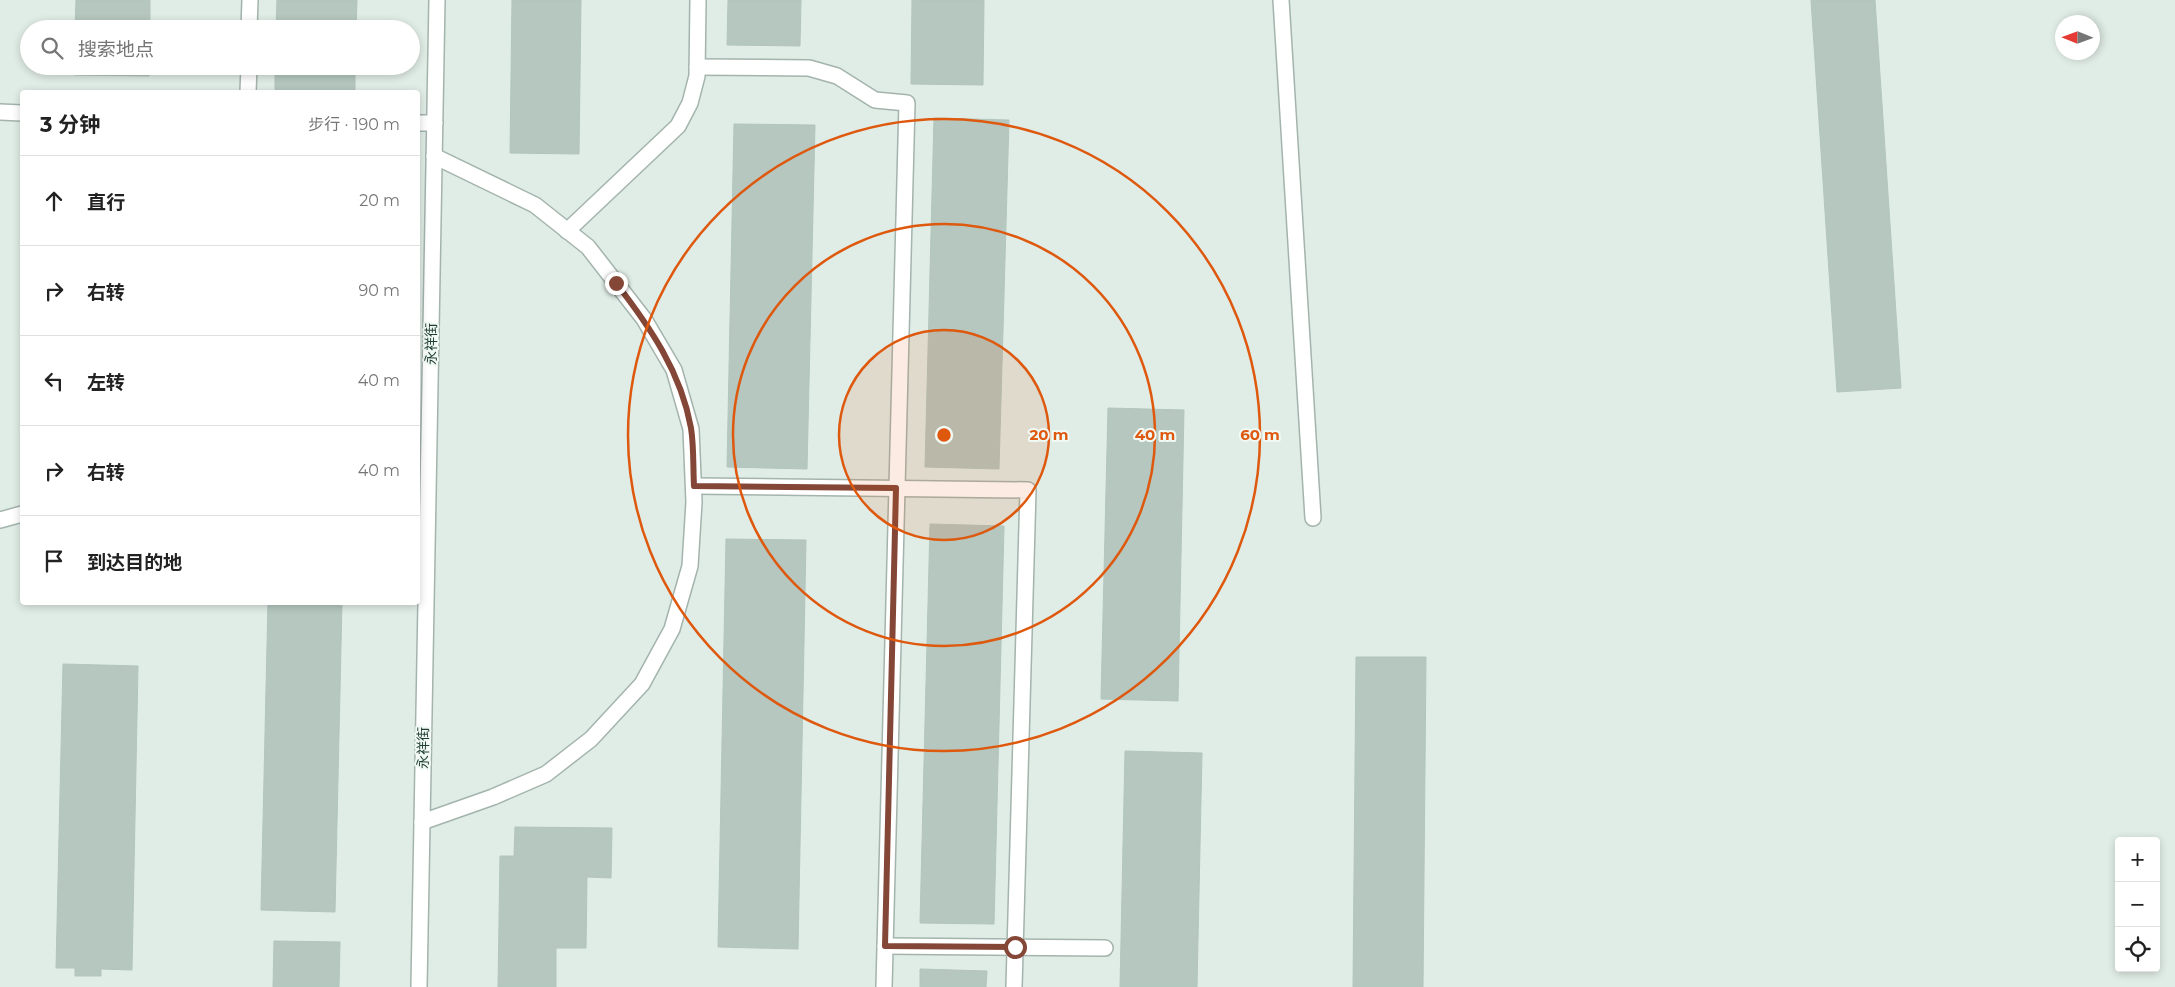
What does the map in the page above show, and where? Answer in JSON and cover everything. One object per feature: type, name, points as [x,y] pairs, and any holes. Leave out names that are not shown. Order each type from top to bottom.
[{"type":"street","points":[[250,0],[250,20]]},
{"type":"street","name":"永祥街","points":[[419,987],[422,822],[423,490],[435,123],[437,0]]},
{"type":"street","points":[[568,231],[678,126],[690,103],[697,67],[698,0]]},
{"type":"street","points":[[1281,0],[1313,518]]},
{"type":"street","points":[[697,67],[809,68],[837,76],[875,100],[907,103],[884,987]]},
{"type":"street","points":[[248,90],[249,75]]},
{"type":"street","points":[[0,112],[20,113]]},
{"type":"street","points":[[420,123],[435,123]]},
{"type":"street","points":[[422,822],[493,797],[546,774],[591,739],[642,684],[672,628],[690,566],[694,486],[691,429],[674,370],[644,320],[622,290],[588,247],[535,206],[434,156]]},
{"type":"street","points":[[694,486],[1028,490],[1014,987]]},
{"type":"street","points":[[0,520],[20,515]]},
{"type":"street","points":[[885,946],[1105,948]]},
{"type":"building","points":[[76,0],[150,0],[150,20],[75,20]]},
{"type":"building","points":[[277,0],[357,0],[356,20],[276,20]]},
{"type":"building","points":[[512,0],[581,0],[579,154],[510,153]]},
{"type":"building","points":[[728,0],[801,0],[800,46],[727,45]]},
{"type":"building","points":[[912,0],[984,0],[983,85],[911,84]]},
{"type":"building","points":[[1811,0],[1875,0],[1901,388],[1837,392]]},
{"type":"building","points":[[74,75],[149,75],[149,76]]},
{"type":"building","points":[[275,75],[355,75],[355,90],[275,90]]},
{"type":"building","points":[[934,118],[1009,120],[999,469],[925,467]]},
{"type":"building","points":[[734,124],[815,125],[807,469],[727,467]]},
{"type":"building","points":[[1108,408],[1184,410],[1178,701],[1101,699]]},
{"type":"building","points":[[930,524],[1004,526],[994,924],[920,923]]},
{"type":"building","points":[[726,539],[806,540],[798,949],[718,947]]},
{"type":"building","points":[[268,605],[342,605],[335,912],[261,910]]},
{"type":"building","points":[[1356,657],[1426,657],[1423,987],[1353,987]]},
{"type":"building","points":[[63,664],[138,666],[132,970],[101,969],[101,976],[75,976],[75,968],[56,968]]},
{"type":"building","points":[[1125,751],[1202,753],[1197,987],[1120,987]]},
{"type":"building","points":[[515,827],[612,828],[611,878],[587,877],[586,948],[556,948],[556,987],[498,987],[500,856],[514,856]]},
{"type":"building","points":[[274,941],[340,942],[339,987],[273,987]]},
{"type":"building","points":[[920,969],[987,971],[986,987],[920,987]]},
{"type":"route","points":[[616,283],[644,320],[674,370],[691,429],[694,486],[896,488],[885,946],[1015,947]]}]
